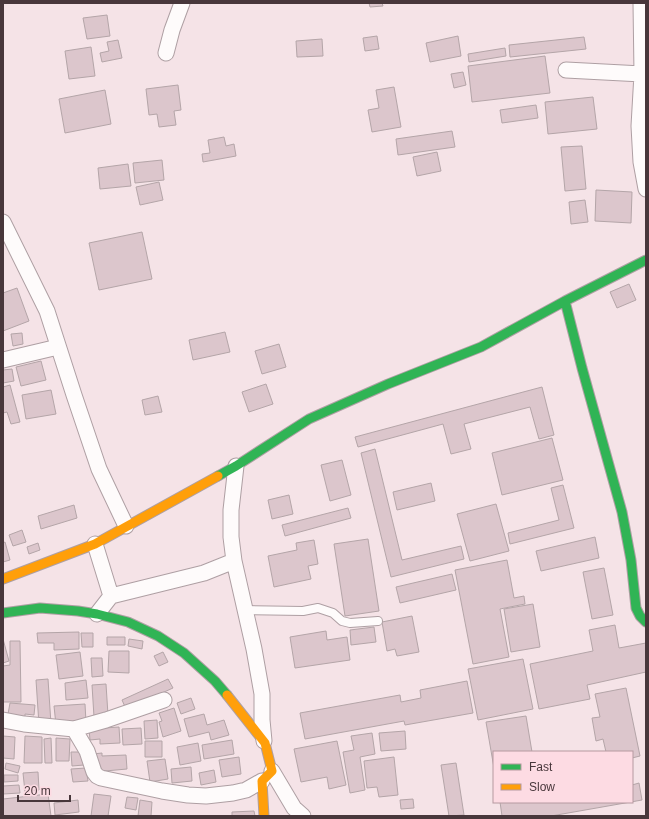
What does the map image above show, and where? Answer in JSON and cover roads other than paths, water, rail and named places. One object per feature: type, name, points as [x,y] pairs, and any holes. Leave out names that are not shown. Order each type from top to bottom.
[{"type":"street","points":[[166,53],[172,30],[182,3]]},
{"type":"street","points":[[641,3],[642,74],[639,126],[641,162],[646,189]]},
{"type":"street","points":[[566,70],[642,74]]},
{"type":"street","points":[[3,222],[8,245],[47,311],[99,469],[126,526]]},
{"type":"street","points":[[3,579],[95,544],[236,466],[309,419],[388,384],[481,347],[565,301],[646,260]]},
{"type":"street","points":[[565,301],[622,512],[631,560],[636,608],[638,615],[646,622]]},
{"type":"street","points":[[3,360],[58,347]]},
{"type":"street","points":[[236,466],[231,517],[231,537],[234,561],[254,649],[262,694],[262,720],[267,776],[264,816]]},
{"type":"street","points":[[95,544],[111,596]]},
{"type":"street","points":[[98,614],[111,596],[204,573],[234,561]]},
{"type":"street","points":[[3,613],[40,608],[78,611],[98,614],[128,622],[158,636],[184,653],[215,680],[265,743]]},
{"type":"street","points":[[3,720],[24,724],[74,729],[106,720],[164,700]]},
{"type":"street","points":[[74,729],[87,751],[94,772],[101,778],[162,791],[206,796],[246,790],[267,776]]},
{"type":"street","points":[[267,776],[294,808],[303,816]]},
{"type":"lane","points":[[245,610],[303,611],[318,608],[333,614],[342,621],[350,623],[378,621]]}]
